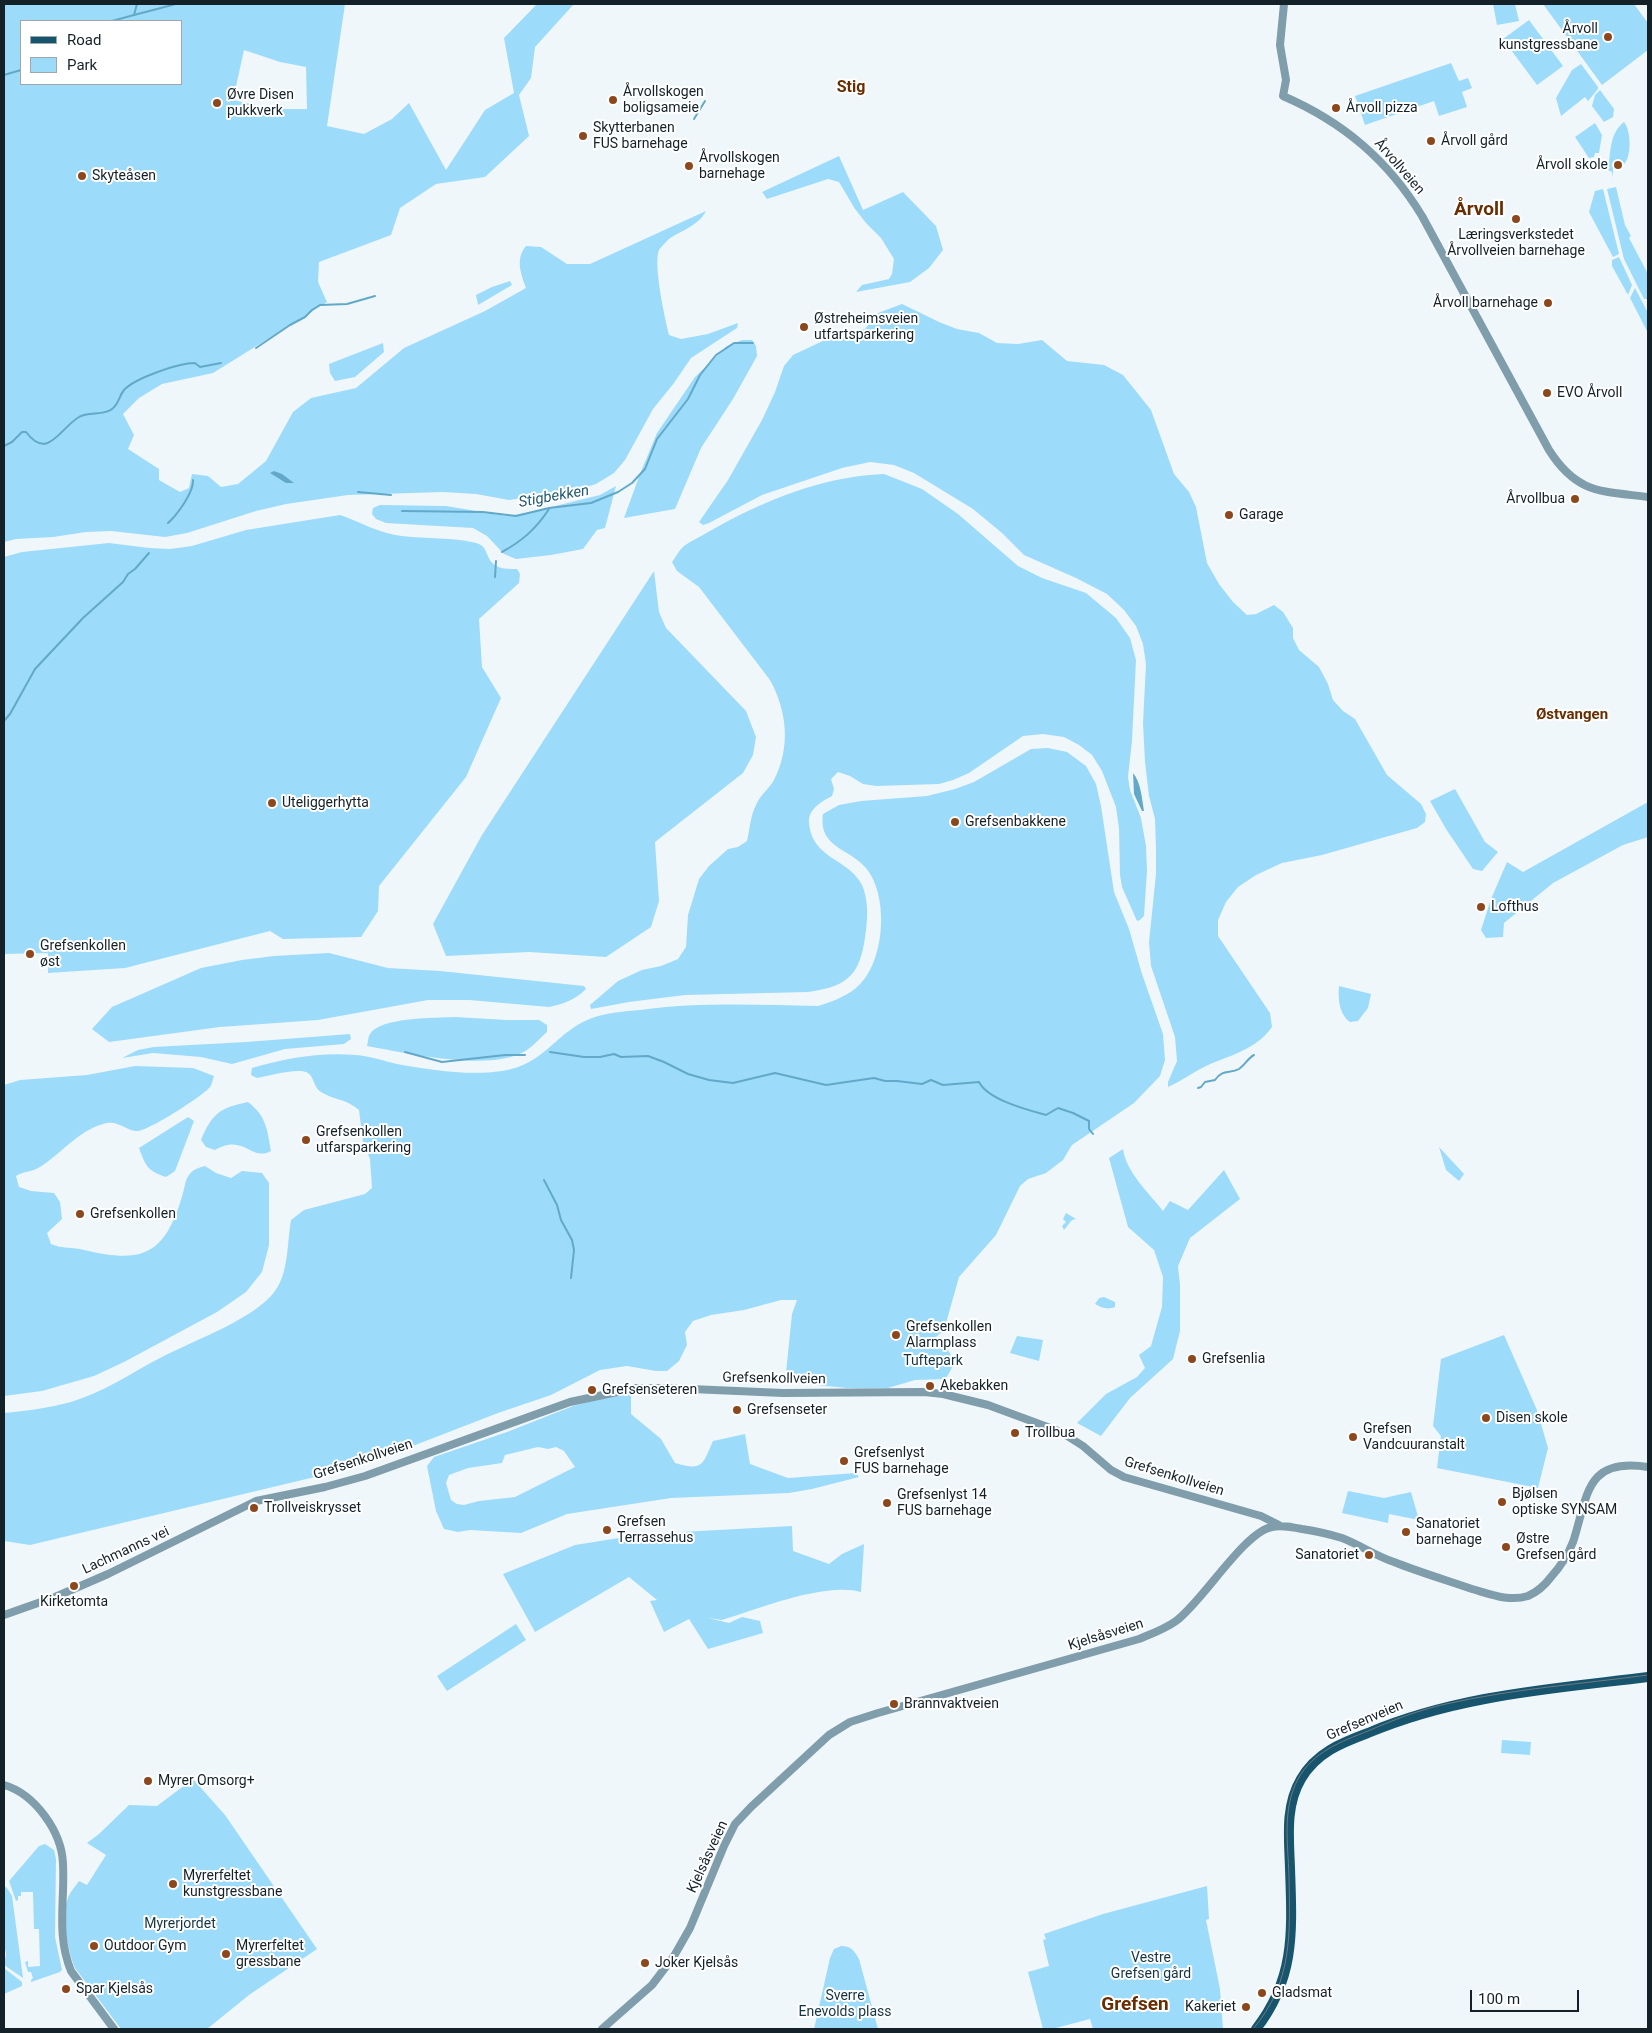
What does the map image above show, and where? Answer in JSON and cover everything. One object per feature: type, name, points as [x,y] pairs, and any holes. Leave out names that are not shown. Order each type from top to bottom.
[{"type":"main road","name":"Grefsenveien","points":[[1256,2029],[1277,1996],[1288,1963],[1292,1931],[1290,1808],[1299,1781],[1318,1758],[1336,1746],[1367,1733],[1416,1714],[1445,1706],[1486,1698],[1648,1677]]},
{"type":"street","name":"Årvollveien","points":[[1284,4],[1280,50],[1286,80],[1283,96],[1323,115],[1354,136],[1388,169],[1408,194],[1427,225],[1549,450],[1562,469],[1574,480],[1593,489],[1648,497]]},
{"type":"street","name":"Grefsenkollveien","points":[[256,1501],[325,1487],[365,1476],[570,1402],[636,1388],[792,1393],[924,1392],[975,1401],[1040,1424],[1073,1439],[1111,1470],[1124,1477],[1261,1516],[1279,1525]]},
{"type":"street","points":[[1279,1525],[1333,1536],[1403,1566],[1494,1596],[1518,1598],[1528,1596],[1538,1590],[1558,1569],[1570,1549],[1588,1489],[1600,1475],[1610,1468],[1620,1465],[1648,1468]]},
{"type":"street","name":"Lachmanns vei","points":[[4,1615],[62,1594],[108,1574],[256,1501]]},
{"type":"street","name":"Kjelsåsveien","points":[[602,2029],[642,1996],[662,1974],[674,1956],[690,1928],[727,1840],[740,1818],[836,1730],[850,1722],[878,1712],[1155,1633],[1176,1621],[1194,1604],[1254,1536],[1265,1528],[1279,1525]]},
{"type":"street","points":[[4,1785],[23,1794],[48,1818],[61,1851],[63,1863],[62,1936],[67,1961],[75,1976],[114,2029]]},
{"type":"green space","points":[[4,4],[168,4],[169,6],[187,4],[345,4],[327,126],[364,134],[392,119],[409,103],[446,170],[485,110],[514,93],[504,38],[537,4],[574,4],[535,47],[531,78],[519,95],[529,136],[485,177],[436,184],[400,208],[391,235],[319,262],[318,282],[327,302],[213,373],[162,384],[139,398],[123,414],[134,435],[128,449],[159,469],[159,480],[180,492],[189,488],[192,474],[208,476],[221,487],[238,484],[266,461],[293,412],[311,398],[356,388],[404,348],[485,311],[526,288],[520,261],[526,246],[541,247],[567,264],[590,264],[706,211],[699,220],[669,239],[659,250],[658,279],[669,335],[681,339],[708,334],[738,323],[737,328],[691,358],[653,409],[625,460],[614,473],[596,484],[576,490],[509,500],[476,494],[443,492],[348,495],[286,504],[256,511],[187,533],[165,537],[111,531],[16,539],[4,542]],"holes":[[[244,50],[280,62],[306,67],[307,109],[274,109],[233,100]]]},
{"type":"green space","points":[[1493,4],[1515,4],[1519,21],[1497,25]]},
{"type":"green space","name":"Årvoll kunstgressbane","points":[[1543,4],[1634,4],[1648,23],[1648,50],[1602,85]]},
{"type":"green space","points":[[1529,20],[1563,66],[1537,85],[1503,39]]},
{"type":"green space","points":[[1451,63],[1459,81],[1468,78],[1472,88],[1462,92],[1467,107],[1439,116],[1434,101],[1365,125],[1355,96]]},
{"type":"green space","points":[[1581,64],[1598,89],[1588,101],[1585,97],[1561,116],[1556,98],[1572,70]]},
{"type":"green space","points":[[1600,90],[1614,109],[1613,117],[1604,122],[1592,106],[1595,95]]},
{"type":"green space","points":[[1624,122],[1629,137],[1628,156],[1624,164],[1613,168],[1613,178],[1612,172],[1608,170],[1613,138]]},
{"type":"green space","points":[[1595,123],[1602,135],[1599,153],[1595,153],[1594,157],[1589,158],[1575,137]]},
{"type":"green space","points":[[839,156],[863,210],[903,192],[936,226],[943,250],[929,268],[910,282],[856,292],[862,285],[889,279],[892,274],[894,259],[881,238],[855,209],[839,182],[828,179],[767,199],[762,192]]},
{"type":"green space","points":[[1616,187],[1625,225],[1631,236],[1629,238],[1648,274],[1648,299],[1644,299],[1624,259],[1607,189]]},
{"type":"green space","points":[[1603,189],[1619,254],[1613,257],[1589,212],[1595,191]]},
{"type":"green space","points":[[1619,257],[1632,285],[1628,295],[1612,266],[1612,260]]},
{"type":"green space","points":[[510,281],[512,285],[478,305],[476,295]]},
{"type":"green space","points":[[1635,288],[1648,313],[1648,333],[1630,298]]},
{"type":"green space","points":[[902,304],[939,322],[957,329],[979,333],[997,343],[1018,344],[1042,340],[1067,361],[1104,365],[1123,375],[1151,410],[1174,474],[1189,492],[1196,507],[1207,563],[1219,584],[1233,602],[1247,615],[1256,614],[1274,605],[1283,612],[1293,628],[1293,638],[1299,650],[1319,667],[1328,684],[1333,700],[1343,711],[1355,719],[1387,775],[1421,804],[1426,814],[1425,822],[1417,828],[1322,855],[1282,863],[1256,875],[1238,887],[1226,902],[1218,920],[1218,936],[1270,1013],[1272,1027],[1266,1035],[1250,1047],[1206,1066],[1168,1087],[1168,1082],[1177,1061],[1175,1037],[1151,966],[1149,942],[1156,874],[1156,849],[1155,819],[1149,796],[1145,762],[1143,723],[1146,664],[1143,644],[1136,626],[1124,610],[1107,594],[1024,555],[1002,533],[973,509],[914,473],[894,465],[870,462],[842,468],[762,495],[709,523],[703,525],[699,522],[728,480],[762,420],[784,366],[793,355],[842,332],[865,329],[878,313]]},
{"type":"green space","points":[[742,340],[752,340],[756,346],[757,356],[733,399],[701,448],[675,509],[624,518],[657,433],[695,377],[727,346]]},
{"type":"green space","points":[[383,343],[384,352],[355,377],[335,381],[330,373],[329,364]]},
{"type":"green space","points":[[884,474],[922,489],[958,514],[1018,566],[1042,578],[1086,593],[1116,618],[1130,638],[1136,660],[1128,777],[1130,790],[1141,818],[1146,846],[1147,871],[1144,916],[1137,921],[1122,887],[1116,807],[1102,771],[1092,755],[1064,737],[1043,734],[1023,736],[969,773],[939,784],[876,786],[863,784],[850,776],[838,772],[831,779],[834,789],[832,796],[820,803],[813,810],[809,818],[812,835],[823,851],[856,876],[864,890],[867,907],[866,930],[861,957],[852,974],[844,981],[835,986],[808,992],[685,995],[591,1009],[590,1005],[618,981],[642,970],[661,966],[678,959],[686,947],[688,915],[699,879],[709,866],[728,849],[738,847],[747,841],[754,810],[760,798],[774,780],[783,755],[785,729],[783,717],[776,692],[770,680],[699,587],[677,571],[672,562],[682,548],[690,542],[772,500],[816,485],[861,476]]},
{"type":"green space","points":[[616,486],[605,528],[597,530],[583,549],[551,555],[516,559],[504,554],[487,536],[473,528],[386,523],[376,519],[372,514],[373,508],[380,505],[446,506],[507,516],[600,495]]},
{"type":"green space","points":[[340,515],[394,535],[476,543],[485,549],[492,563],[505,569],[517,569],[520,574],[519,583],[479,619],[482,667],[501,698],[466,777],[379,886],[378,911],[361,937],[283,939],[270,931],[125,968],[48,973],[48,953],[4,954],[4,557],[22,552],[109,543],[170,549],[192,546],[246,530]]},
{"type":"green space","points":[[654,571],[659,612],[666,628],[746,711],[756,737],[753,755],[743,773],[655,842],[659,901],[651,927],[606,957],[529,952],[446,956],[433,924],[482,835]]},
{"type":"green space","name":"Tuftepark","points":[[1048,748],[1067,752],[1086,766],[1096,784],[1114,892],[1129,929],[1163,1034],[1165,1060],[1160,1076],[1134,1103],[1072,1145],[1063,1160],[1046,1173],[1028,1179],[1020,1186],[996,1235],[959,1277],[944,1330],[936,1337],[952,1356],[952,1366],[945,1379],[915,1380],[888,1388],[847,1388],[785,1382],[792,1314],[797,1300],[781,1300],[744,1310],[711,1315],[693,1321],[685,1332],[687,1345],[679,1361],[667,1371],[627,1366],[600,1370],[551,1395],[498,1413],[379,1459],[319,1476],[30,1545],[4,1541],[4,1413],[46,1408],[83,1398],[106,1388],[160,1358],[222,1329],[253,1311],[266,1301],[280,1283],[287,1257],[291,1220],[304,1210],[365,1194],[372,1188],[370,1159],[363,1142],[359,1110],[349,1103],[321,1092],[312,1077],[304,1071],[291,1071],[257,1078],[251,1075],[252,1068],[303,1057],[343,1054],[372,1057],[397,1064],[449,1072],[476,1073],[502,1071],[517,1068],[529,1062],[580,1024],[603,1015],[684,1006],[818,1006],[843,997],[856,988],[865,978],[873,964],[881,933],[881,916],[875,885],[869,872],[854,857],[831,842],[823,826],[823,814],[839,805],[861,801],[927,796],[955,789],[974,782],[1031,749]]},
{"type":"green space","points":[[1455,789],[1485,842],[1498,852],[1482,871],[1473,869],[1430,801]]},
{"type":"green space","points":[[1648,802],[1648,837],[1623,845],[1553,883],[1504,923],[1503,937],[1486,938],[1481,930],[1491,899],[1507,862],[1523,872]]},
{"type":"green space","points":[[329,953],[388,968],[440,971],[584,986],[586,989],[569,1001],[549,1007],[469,1000],[428,1000],[318,1020],[220,1027],[109,1042],[92,1029],[112,1007],[201,968],[274,956]]},
{"type":"green space","points":[[1339,986],[1371,994],[1368,1008],[1358,1021],[1350,1022],[1341,1011]]},
{"type":"green space","points":[[455,1017],[539,1020],[547,1025],[547,1032],[527,1050],[511,1057],[492,1060],[448,1059],[367,1046],[370,1034],[376,1028],[385,1024],[422,1018]]},
{"type":"green space","points":[[350,1034],[351,1039],[344,1044],[285,1049],[232,1064],[201,1057],[153,1053],[122,1058],[138,1050],[154,1047]]},
{"type":"green space","points":[[135,1066],[193,1068],[214,1076],[211,1086],[206,1091],[187,1105],[151,1126],[136,1131],[113,1123],[94,1127],[78,1137],[48,1162],[34,1170],[16,1176],[19,1187],[31,1191],[54,1193],[60,1202],[62,1219],[47,1233],[51,1244],[59,1247],[120,1256],[135,1255],[147,1251],[166,1234],[174,1219],[187,1178],[193,1171],[205,1166],[216,1173],[231,1178],[242,1171],[262,1173],[269,1183],[269,1245],[262,1272],[246,1292],[217,1312],[124,1362],[94,1376],[42,1391],[4,1396],[4,1085],[20,1080],[87,1075]]},
{"type":"green space","points":[[248,1102],[259,1112],[265,1123],[271,1151],[258,1153],[233,1145],[215,1150],[206,1147],[201,1140],[213,1118],[223,1110]]},
{"type":"green space","points":[[188,1117],[194,1121],[175,1171],[166,1177],[155,1173],[146,1164],[139,1148]]},
{"type":"green space","points":[[1439,1147],[1464,1174],[1459,1181],[1446,1170]]},
{"type":"green space","points":[[1123,1149],[1133,1174],[1163,1211],[1170,1201],[1188,1210],[1224,1170],[1240,1199],[1190,1238],[1178,1266],[1180,1331],[1173,1359],[1130,1398],[1101,1436],[1077,1423],[1106,1394],[1137,1377],[1145,1368],[1139,1355],[1151,1346],[1162,1307],[1163,1277],[1154,1250],[1128,1227],[1109,1158]]},
{"type":"green space","points":[[1066,1213],[1076,1219],[1072,1220],[1064,1230],[1062,1226],[1066,1222],[1063,1219]]},
{"type":"green space","points":[[1104,1297],[1115,1302],[1115,1307],[1105,1308],[1095,1304],[1099,1298]]},
{"type":"green space","name":"Disen skole","points":[[1504,1335],[1537,1410],[1548,1448],[1538,1488],[1437,1468],[1441,1436],[1433,1426],[1441,1359]]},
{"type":"green space","points":[[1017,1336],[1043,1340],[1039,1361],[1010,1353]]},
{"type":"green space","points":[[631,1390],[631,1414],[661,1439],[675,1463],[685,1466],[701,1464],[713,1441],[745,1434],[750,1464],[788,1478],[856,1473],[859,1477],[789,1493],[671,1498],[567,1514],[521,1533],[470,1530],[458,1532],[444,1529],[436,1511],[427,1466],[434,1457],[507,1432],[573,1406]],"holes":[[[538,1447],[548,1449],[556,1447],[564,1451],[575,1467],[515,1497],[479,1501],[464,1505],[457,1504],[451,1500],[446,1483],[449,1475],[468,1468],[502,1463],[505,1455]]]},
{"type":"green space","points":[[1348,1491],[1384,1498],[1411,1492],[1419,1520],[1389,1514],[1388,1523],[1342,1513]]},
{"type":"green space","points":[[792,1526],[793,1551],[829,1564],[842,1554],[864,1544],[861,1592],[846,1590],[811,1594],[722,1620],[708,1618],[729,1623],[742,1617],[760,1621],[763,1633],[708,1649],[689,1619],[664,1632],[650,1601],[657,1600],[629,1577],[535,1632],[503,1574],[575,1545],[644,1534]]},
{"type":"green space","points":[[516,1624],[526,1640],[447,1691],[437,1676]]},
{"type":"green space","points":[[1502,1740],[1531,1742],[1530,1755],[1501,1753]]},
{"type":"green space","name":"Myrerjordet","points":[[193,1779],[225,1815],[317,1949],[249,1995],[207,2029],[121,2029],[75,1968],[70,1953],[65,1923],[68,1898],[79,1881],[87,1885],[106,1855],[87,1843],[129,1805],[157,1806]]},
{"type":"green space","points":[[45,1844],[54,1850],[56,1859],[55,1937],[62,1970],[31,1982],[33,1978],[31,1972],[28,1972],[25,1962],[28,1961],[28,1967],[40,1966],[39,1929],[34,1929],[33,1892],[21,1892],[21,1896],[18,1896],[16,1901],[9,1881],[39,1846]]},
{"type":"green space","points":[[4,1886],[12,1896],[23,1978],[4,1965],[6,1954],[4,1944]]},
{"type":"green space","name":"Vestre Grefsen gård","points":[[1207,1886],[1209,1919],[1206,1920],[1220,1989],[1223,2029],[1093,2029],[1090,2019],[1052,2029],[1043,2029],[1028,1972],[1049,1966],[1043,1940],[1046,1939],[1044,1934],[1103,1914]]},
{"type":"green space","name":"Sverre Enevolds plass","points":[[841,1946],[852,1949],[859,1959],[878,2029],[814,2029],[830,1958],[834,1949]]},
{"type":"green space","points":[[4,1968],[22,1982],[22,1986],[4,1994]]},
{"type":"shaded area","points":[[274,471],[282,474],[294,483],[286,483],[270,473]]},
{"type":"shaded area","points":[[1133,773],[1139,786],[1144,811],[1142,811],[1134,794]]},
{"type":"waterway","points":[[116,20],[134,15],[137,4]]},
{"type":"waterway","points":[[134,15],[176,4]]},
{"type":"waterway","points":[[4,75],[20,70]]},
{"type":"waterway","points":[[694,119],[705,101]]},
{"type":"waterway","points":[[256,348],[305,317],[320,305],[347,304],[375,296]]},
{"type":"waterway","name":"Stigbekken","points":[[402,511],[483,512],[516,516],[549,508],[591,503],[618,492],[632,483],[645,469],[657,439],[688,399],[700,375],[716,355],[734,343],[753,343]]},
{"type":"waterway","points":[[4,446],[12,442],[22,432],[26,432],[41,444],[47,443],[79,417],[109,411],[116,405],[124,390],[130,385],[158,372],[188,364],[195,363],[200,367],[221,363]]},
{"type":"waterway","points":[[168,523],[188,497],[193,480]]},
{"type":"waterway","points":[[358,492],[391,495]]},
{"type":"waterway","points":[[502,552],[528,534],[549,509]]},
{"type":"waterway","points":[[4,721],[10,714],[35,669],[83,618],[123,582],[128,574],[149,553]]},
{"type":"waterway","points":[[495,577],[496,561]]},
{"type":"waterway","points":[[405,1052],[442,1062],[505,1055],[525,1055]]},
{"type":"waterway","points":[[550,1052],[584,1057],[600,1057],[614,1054],[621,1057],[648,1056],[688,1074],[709,1080],[733,1083],[775,1073],[826,1085],[874,1078],[885,1081],[922,1084],[931,1080],[943,1085],[979,1082],[991,1094],[1019,1107],[1046,1115],[1058,1108],[1073,1113],[1089,1121],[1089,1129],[1093,1134]]},
{"type":"waterway","points":[[1198,1088],[1205,1082],[1215,1080],[1220,1074],[1239,1069],[1254,1055]]},
{"type":"waterway","points":[[544,1180],[557,1205],[561,1220],[572,1240],[574,1250],[571,1278]]},
{"type":"tram line","points":[[1253,2029],[1276,1993],[1286,1957],[1289,1938],[1288,1814],[1293,1790],[1298,1779],[1311,1762],[1328,1749],[1347,1739],[1436,1706],[1521,1691],[1648,1675]]},
{"type":"place","name":"Årvoll kunstgressbane","points":[[1608,37]]},
{"type":"place","name":"Årvollskogen boligsameie","points":[[613,100]]},
{"type":"place","name":"Øvre Disen pukkverk","points":[[217,103]]},
{"type":"place","name":"Årvoll pizza","points":[[1336,108]]},
{"type":"place","name":"Skytterbanen FUS barnehage","points":[[583,136]]},
{"type":"place","name":"Årvoll gård","points":[[1431,141]]},
{"type":"place","name":"Årvoll skole","points":[[1618,165]]},
{"type":"place","name":"Årvollskogen barnehage","points":[[689,166]]},
{"type":"place","name":"Skyteåsen","points":[[82,176]]},
{"type":"place","name":"Læringsverkstedet Årvollveien barnehage","points":[[1516,219]]},
{"type":"place","name":"Årvoll barnehage","points":[[1548,303]]},
{"type":"place","name":"Østreheimsveien utfartsparkering","points":[[804,327]]},
{"type":"place","name":"EVO Årvoll","points":[[1547,393]]},
{"type":"place","name":"Årvollbua","points":[[1575,499]]},
{"type":"place","name":"Garage","points":[[1229,515]]},
{"type":"place","name":"Uteliggerhytta","points":[[272,803]]},
{"type":"place","name":"Grefsenbakkene","points":[[955,822]]},
{"type":"place","name":"Lofthus","points":[[1481,907]]},
{"type":"place","name":"Grefsenkollen øst","points":[[30,954]]},
{"type":"place","name":"Grefsenkollen utfarsparkering","points":[[306,1140]]},
{"type":"place","name":"Grefsenkollen","points":[[80,1214]]},
{"type":"place","name":"Grefsenkollen Alarmplass","points":[[896,1335]]},
{"type":"place","name":"Grefsenlia","points":[[1192,1359]]},
{"type":"place","name":"Akebakken","points":[[930,1386]]},
{"type":"place","name":"Grefsenseteren","points":[[592,1390]]},
{"type":"place","name":"Grefsenseter","points":[[737,1410]]},
{"type":"place","name":"Disen skole","points":[[1486,1418]]},
{"type":"place","name":"Trollbua","points":[[1015,1433]]},
{"type":"place","name":"Grefsen Vandcuuranstalt","points":[[1353,1437]]},
{"type":"place","name":"Grefsenlyst FUS barnehage","points":[[844,1461]]},
{"type":"place","name":"Bjølsen optiske SYNSAM","points":[[1502,1502]]},
{"type":"place","name":"Grefsenlyst 14 FUS barnehage","points":[[887,1503]]},
{"type":"place","name":"Trollveiskrysset","points":[[254,1508]]},
{"type":"place","name":"Grefsen Terrassehus","points":[[607,1530]]},
{"type":"place","name":"Sanatoriet barnehage","points":[[1406,1532]]},
{"type":"place","name":"Østre Grefsen gård","points":[[1506,1547]]},
{"type":"place","name":"Sanatoriet","points":[[1369,1555]]},
{"type":"place","name":"Kirketomta","points":[[74,1586]]},
{"type":"place","name":"Brannvaktveien","points":[[894,1704]]},
{"type":"place","name":"Myrer Omsorg+","points":[[148,1781]]},
{"type":"place","name":"Myrerfeltet kunstgressbane","points":[[173,1884]]},
{"type":"place","name":"Outdoor Gym","points":[[94,1946]]},
{"type":"place","name":"Myrerfeltet gressbane","points":[[226,1954]]},
{"type":"place","name":"Joker Kjelsås","points":[[645,1963]]},
{"type":"place","name":"Spar Kjelsås","points":[[66,1989]]},
{"type":"place","name":"Gladsmat","points":[[1262,1993]]},
{"type":"place","name":"Kakeriet","points":[[1246,2007]]},
{"type":"district","name":"Stig","points":[[851,88]]},
{"type":"district","name":"Årvoll","points":[[1479,210]]},
{"type":"district","name":"Østvangen","points":[[1572,715]]},
{"type":"district","name":"Grefsen","points":[[1135,2005]]}]
